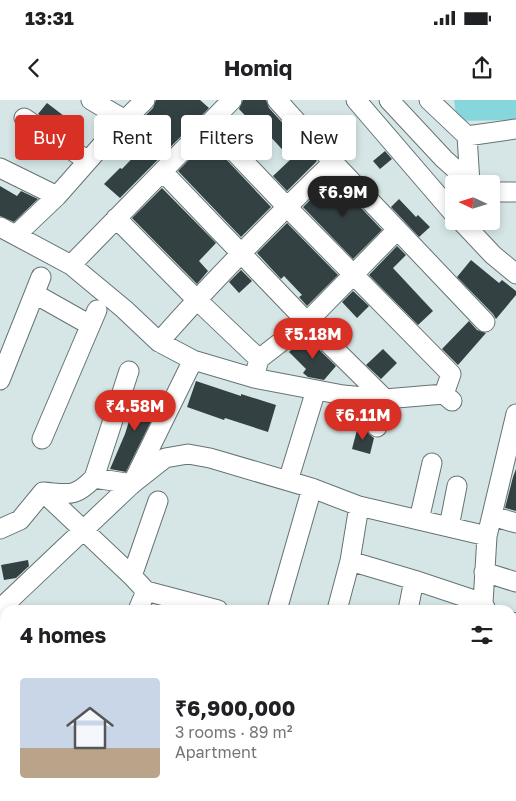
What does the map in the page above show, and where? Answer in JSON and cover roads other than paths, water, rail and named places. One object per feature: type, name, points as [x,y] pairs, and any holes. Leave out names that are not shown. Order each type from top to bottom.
[{"type":"street","points":[[91,100],[116,115]]},
{"type":"street","points":[[130,115],[145,100]]},
{"type":"street","points":[[218,115],[232,100]]},
{"type":"street","points":[[276,100],[485,322]]},
{"type":"street","points":[[356,100],[445,204]]},
{"type":"street","points":[[389,100],[444,159],[462,175]]},
{"type":"street","points":[[429,100],[467,136],[470,175]]},
{"type":"street","points":[[467,136],[516,129]]},
{"type":"street","points":[[94,154],[57,196],[8,231],[71,265],[159,342],[193,360],[254,378],[316,390],[385,399],[448,397],[451,374],[242,160]]},
{"type":"street","points":[[71,265],[181,154]]},
{"type":"street","points":[[84,158],[88,161]]},
{"type":"street","points":[[159,342],[196,299],[241,252],[333,162]]},
{"type":"street","points":[[0,168],[57,196]]},
{"type":"street","points":[[163,172],[307,322],[385,399]]},
{"type":"street","points":[[500,192],[516,192]]},
{"type":"street","points":[[116,218],[196,299],[259,359]]},
{"type":"street","points":[[254,378],[259,359],[307,322],[397,230]]},
{"type":"street","points":[[469,230],[516,274]]},
{"type":"street","points":[[0,380],[38,286],[93,318],[42,439]]},
{"type":"street","points":[[132,484],[193,360]]},
{"type":"street","points":[[43,492],[69,494],[80,491],[94,478],[129,371]]},
{"type":"street","points":[[288,481],[316,390]]},
{"type":"street","points":[[377,427],[385,399]]},
{"type":"street","points":[[484,605],[486,536],[511,461],[516,414]]},
{"type":"street","points":[[4,605],[132,484],[165,458],[188,454],[210,458],[312,488],[359,506],[486,536]]},
{"type":"street","points":[[419,520],[432,463]]},
{"type":"street","points":[[94,478],[132,484]]},
{"type":"street","points":[[450,527],[457,486]]},
{"type":"street","points":[[278,605],[312,488]]},
{"type":"street","points":[[0,529],[20,520],[43,492]]},
{"type":"street","points":[[43,492],[146,591],[199,605]]},
{"type":"street","points":[[132,576],[158,501]]},
{"type":"street","points":[[338,605],[350,560],[359,506]]},
{"type":"street","points":[[492,516],[516,523]]},
{"type":"street","points":[[350,560],[414,580],[479,605]]},
{"type":"street","points":[[484,572],[516,582]]},
{"type":"street","points":[[409,605],[414,580]]},
{"type":"street","points":[[140,605],[146,591]]}]
